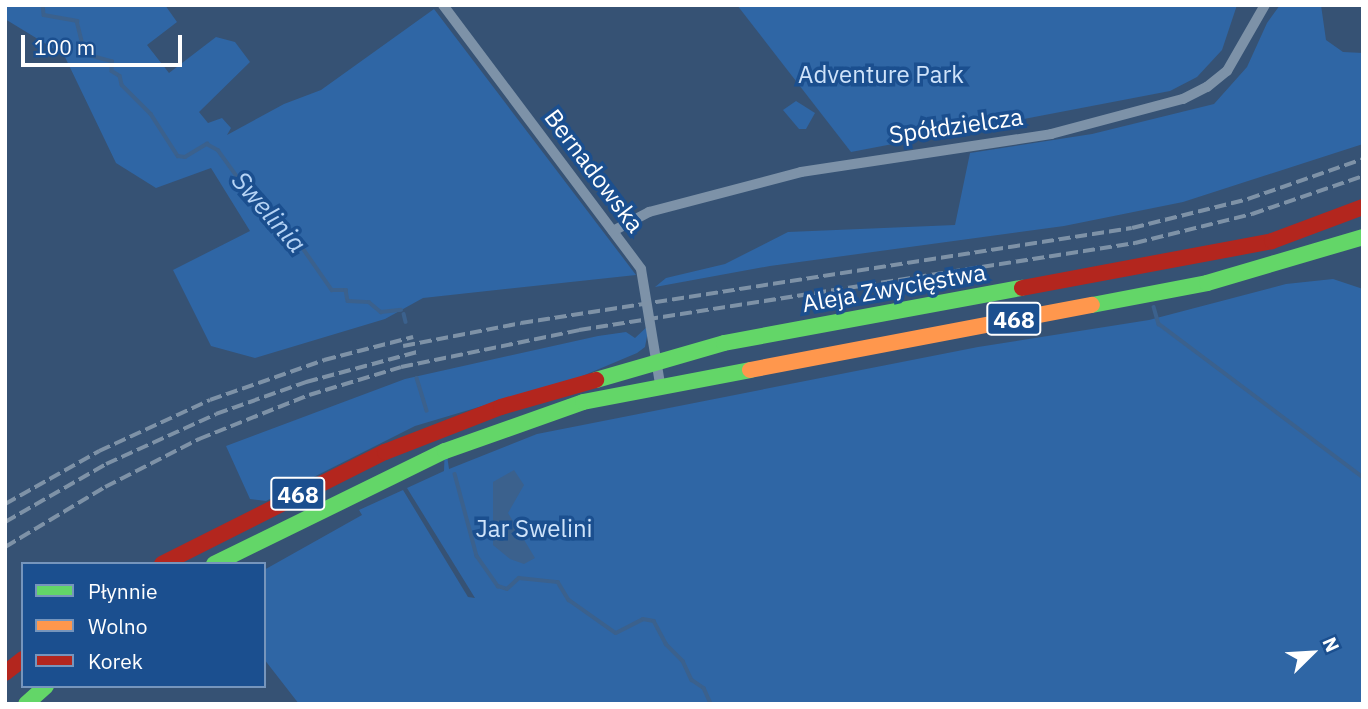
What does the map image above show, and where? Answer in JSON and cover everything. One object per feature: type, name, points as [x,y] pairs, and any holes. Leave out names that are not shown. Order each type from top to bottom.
[{"type":"main road","name":"Aleja Zwycięstwa","points":[[166,562],[436,430],[658,361],[757,336],[1272,241],[1363,207]]},
{"type":"main road","name":"468","points":[[218,562],[445,452],[528,419],[660,384],[1207,283],[1363,237]]},
{"type":"main road","points":[[5,673],[21,661]]},
{"type":"main road","points":[[26,704],[44,688]]},
{"type":"street","name":"Bernadowska","points":[[443,5],[644,275],[660,384]]},
{"type":"street","name":"Spółdzielcza","points":[[613,231],[649,212],[801,172],[1051,134],[1183,99],[1227,71],[1265,5]]},
{"type":"green space","points":[[5,5],[165,5],[177,22],[147,45],[169,73],[216,37],[235,42],[250,62],[199,112],[208,123],[222,118],[231,128],[227,135],[284,104],[321,90],[434,9],[636,275],[423,298],[385,319],[255,358],[211,346],[173,270],[250,231],[211,168],[156,188],[116,163],[64,55],[5,19]]},
{"type":"green space","name":"Adventure Park","points":[[737,5],[1237,5],[1222,50],[1197,77],[1170,91],[851,152]]},
{"type":"green space","points":[[1280,5],[1321,5],[1326,40],[1343,52],[1363,53],[1363,144],[1183,202],[1064,226],[770,266],[655,287],[666,278],[725,264],[788,232],[955,225],[970,153],[1092,134],[1214,104],[1247,67],[1267,23]]},
{"type":"green space","points":[[796,101],[815,113],[806,129],[799,129],[783,110]]},
{"type":"green space","name":"Jar Swelini","points":[[1333,279],[1363,289],[1363,704],[299,704],[266,662],[266,569],[362,515],[359,510],[403,490],[468,597],[475,598],[407,488],[444,471],[445,442],[449,469],[537,434],[978,347],[1149,320],[1286,284]]},
{"type":"green space","points":[[649,325],[645,347],[637,353],[580,377],[415,426],[266,501],[250,499],[226,446],[405,379],[598,336],[626,332],[635,338]]},
{"type":"shaded area","points":[[514,470],[524,485],[508,513],[535,558],[524,564],[510,559],[493,545],[493,482]]},
{"type":"waterway","name":"Swelinia","points":[[43,5],[44,15],[77,21],[85,54],[112,61],[112,71],[120,76],[122,85],[151,114],[178,156],[185,157],[207,144],[218,150],[263,212],[280,228],[291,231],[332,290],[346,290],[348,301],[369,302],[381,312],[401,310]]},
{"type":"waterway","points":[[1154,307],[1159,324],[1363,477]]},
{"type":"waterway","name":"Swelinia","points":[[404,314],[406,322]]},
{"type":"waterway","name":"Swelinia","points":[[417,378],[427,410]]},
{"type":"waterway","name":"Swelinia","points":[[455,474],[477,556],[498,586],[507,589],[519,578],[558,582],[569,600],[616,633],[643,619],[654,621],[666,644],[683,661],[692,680],[704,688],[711,704]]},
{"type":"railway","points":[[403,346],[521,323],[1132,228],[1248,199],[1363,159]]},
{"type":"railway","points":[[5,547],[105,487],[199,439],[309,395],[401,367],[579,330],[1135,243],[1252,214],[1363,176]]},
{"type":"railway","points":[[5,504],[99,451],[210,400],[324,360],[413,337]]},
{"type":"railway","points":[[5,522],[106,464],[216,414],[306,382],[417,352]]},
{"type":"traffic: fast","points":[[1092,305],[1207,283],[1363,237]]},
{"type":"traffic: fast","points":[[596,380],[724,343],[1022,288]]},
{"type":"traffic: fast","points":[[218,562],[445,451],[583,402],[750,370]]},
{"type":"traffic: fast","points":[[26,704],[44,688]]},
{"type":"traffic: slow","points":[[750,370],[1092,305]]},
{"type":"traffic: jam","points":[[1022,288],[1272,241],[1363,207]]},
{"type":"traffic: jam","points":[[166,562],[385,452],[501,407],[596,380]]},
{"type":"traffic: jam","points":[[5,673],[21,661]]}]
